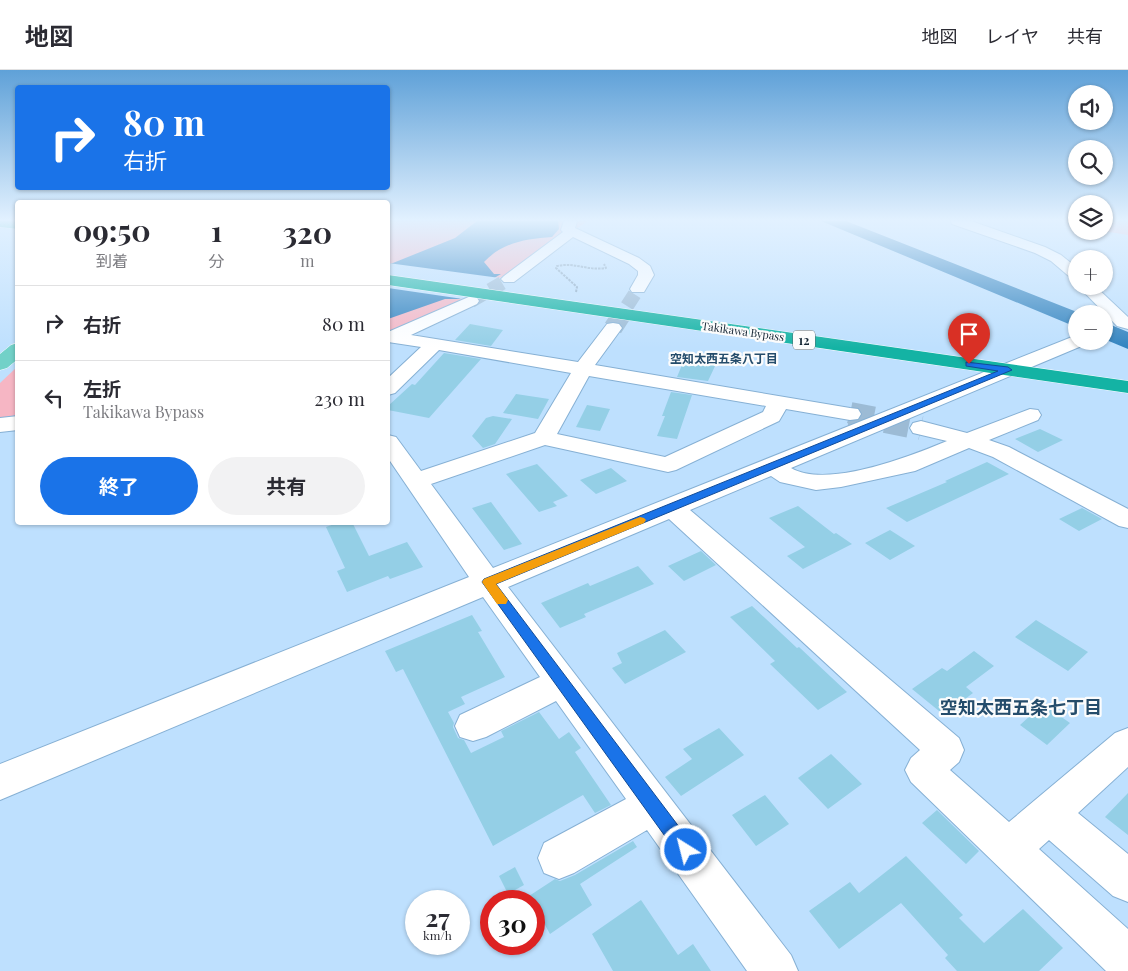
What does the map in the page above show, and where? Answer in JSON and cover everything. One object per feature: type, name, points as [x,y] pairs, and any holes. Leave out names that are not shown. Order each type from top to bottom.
[{"type":"highway","name":"Takikawa Bypass","points":[[390,271],[479,293]]},
{"type":"highway","name":"Takikawa Bypass","points":[[390,280],[1017,366],[1128,376]]},
{"type":"highway","name":"Takikawa Bypass","points":[[1017,366],[1128,387]]},
{"type":"main road","points":[[0,364],[15,352]]},
{"type":"street","points":[[509,279],[528,263]]},
{"type":"street","points":[[637,263],[645,269],[646,275],[638,289]]},
{"type":"street","points":[[390,337],[479,293]]},
{"type":"street","points":[[1094,295],[1120,324]]},
{"type":"street","points":[[544,438],[583,369],[613,328]]},
{"type":"street","points":[[390,337],[850,414]]},
{"type":"street","points":[[390,387],[435,344]]},
{"type":"street","points":[[0,782],[1068,345]]},
{"type":"street","points":[[415,481],[544,438],[668,465],[771,416],[778,402]]},
{"type":"street","points":[[772,467],[789,477],[816,483],[841,480],[907,466],[1030,415]]},
{"type":"street","points":[[0,425],[15,423]]},
{"type":"street","points":[[921,428],[968,440],[1000,452],[1128,520]]},
{"type":"street","points":[[390,445],[488,582],[775,971]]},
{"type":"street","points":[[672,508],[946,750],[924,770],[1128,960]]},
{"type":"street","points":[[473,726],[562,682]]},
{"type":"street","points":[[1009,849],[1128,744]]},
{"type":"street","points":[[559,858],[653,805]]},
{"type":"street","points":[[1049,814],[1128,881]]},
{"type":"path","points":[[576,292],[577,287],[556,268],[557,266],[566,264],[591,269],[606,268],[603,263]]},
{"type":"shaded area","points":[[390,263],[523,263],[505,275],[449,306],[390,331]]},
{"type":"shaded area","points":[[15,369],[15,415],[0,418],[0,383]]},
{"type":"water","points":[[485,263],[494,274],[501,274],[459,299],[445,299],[390,318],[390,264]]},
{"type":"water","points":[[922,263],[953,263],[1068,308],[1068,324]]},
{"type":"water","points":[[1113,326],[1128,332],[1128,349],[1113,343]]},
{"type":"pier","points":[[390,263],[500,278],[463,299],[390,288]]},
{"type":"building","points":[[470,324],[503,330],[491,346],[455,340]]},
{"type":"building","points":[[444,353],[481,359],[429,418],[390,410],[390,404],[412,384],[415,385]]},
{"type":"building","points":[[684,360],[716,364],[708,381],[677,377]]},
{"type":"building","points":[[671,392],[692,395],[677,439],[657,436],[665,416],[662,416]]},
{"type":"building","points":[[516,394],[549,399],[538,419],[503,413]]},
{"type":"building","points":[[587,405],[610,409],[600,431],[576,427]]},
{"type":"building","points":[[493,416],[512,419],[495,444],[483,448],[472,436],[486,418]]},
{"type":"building","points":[[1040,429],[1063,440],[1038,452],[1015,439]]},
{"type":"building","points":[[987,462],[1009,474],[907,522],[886,508],[947,482],[945,481]]},
{"type":"building","points":[[537,464],[568,496],[553,502],[557,506],[539,512],[506,474]]},
{"type":"building","points":[[611,468],[627,481],[596,494],[580,480]]},
{"type":"building","points":[[491,502],[522,544],[504,550],[472,508]]},
{"type":"building","points":[[798,506],[834,534],[836,533],[852,544],[803,569],[787,556],[805,547],[769,518]]},
{"type":"building","points":[[1082,508],[1102,519],[1079,531],[1059,519]]},
{"type":"building","points":[[332,525],[354,525],[369,556],[407,542],[423,567],[390,579],[388,576],[347,592],[337,571],[345,568],[326,527]]},
{"type":"building","points":[[890,530],[915,546],[890,560],[865,543]]},
{"type":"building","points":[[701,551],[716,565],[684,581],[668,566]]},
{"type":"building","points":[[638,566],[654,584],[584,614],[586,617],[560,628],[541,603],[588,583],[590,586]]},
{"type":"building","points":[[752,606],[847,692],[818,710],[770,664],[775,661],[730,617]]},
{"type":"building","points":[[472,615],[482,631],[478,632],[505,677],[461,697],[465,704],[448,712],[454,723],[453,727],[458,738],[464,740],[471,753],[504,737],[501,731],[539,712],[559,739],[569,732],[581,748],[575,752],[611,805],[595,813],[583,795],[493,846],[403,669],[396,672],[385,651]]},
{"type":"building","points":[[1036,620],[1088,652],[1068,671],[1015,637]]},
{"type":"building","points":[[665,630],[686,652],[625,684],[612,668],[622,663],[617,653]]},
{"type":"building","points":[[974,651],[994,666],[966,687],[973,693],[944,715],[912,689],[942,668],[947,671]]},
{"type":"building","points":[[1043,704],[1070,723],[1047,745],[1020,725]]},
{"type":"building","points":[[719,728],[744,755],[681,796],[665,777],[692,759],[683,749]]},
{"type":"building","points":[[831,754],[862,784],[828,809],[798,778]]},
{"type":"building","points":[[1128,793],[1128,835],[1105,817]]},
{"type":"building","points":[[765,795],[789,824],[756,846],[732,815]]},
{"type":"building","points":[[937,810],[979,851],[966,864],[922,823]]},
{"type":"building","points":[[633,841],[637,847],[580,884],[592,905],[550,934],[545,925],[545,890],[538,890],[555,879],[560,881],[575,875]]},
{"type":"building","points":[[906,856],[963,915],[959,918],[984,943],[1023,909],[1063,948],[1039,971],[957,971],[945,958],[948,955],[901,903],[839,949],[809,911],[850,882],[859,893]]},
{"type":"building","points":[[515,867],[524,885],[515,890],[506,890],[499,876]]},
{"type":"building","points":[[641,900],[678,955],[693,944],[711,971],[613,971],[592,934]]},
{"type":"tunnel","points":[[471,301],[509,279]]},
{"type":"tunnel","points":[[627,306],[638,289]]},
{"type":"tunnel","points":[[613,328],[628,305]]},
{"type":"tunnel","points":[[853,415],[850,414],[921,428]]},
{"type":"slow traffic","points":[[501,600],[488,582],[640,520]]},
{"type":"district","name":"空知太西五条八丁目","points":[[724,358]]},
{"type":"district","name":"空知太西五条七丁目","points":[[1021,707]]},
{"type":"route","points":[[686,850],[488,582],[1008,370],[969,364]]}]
